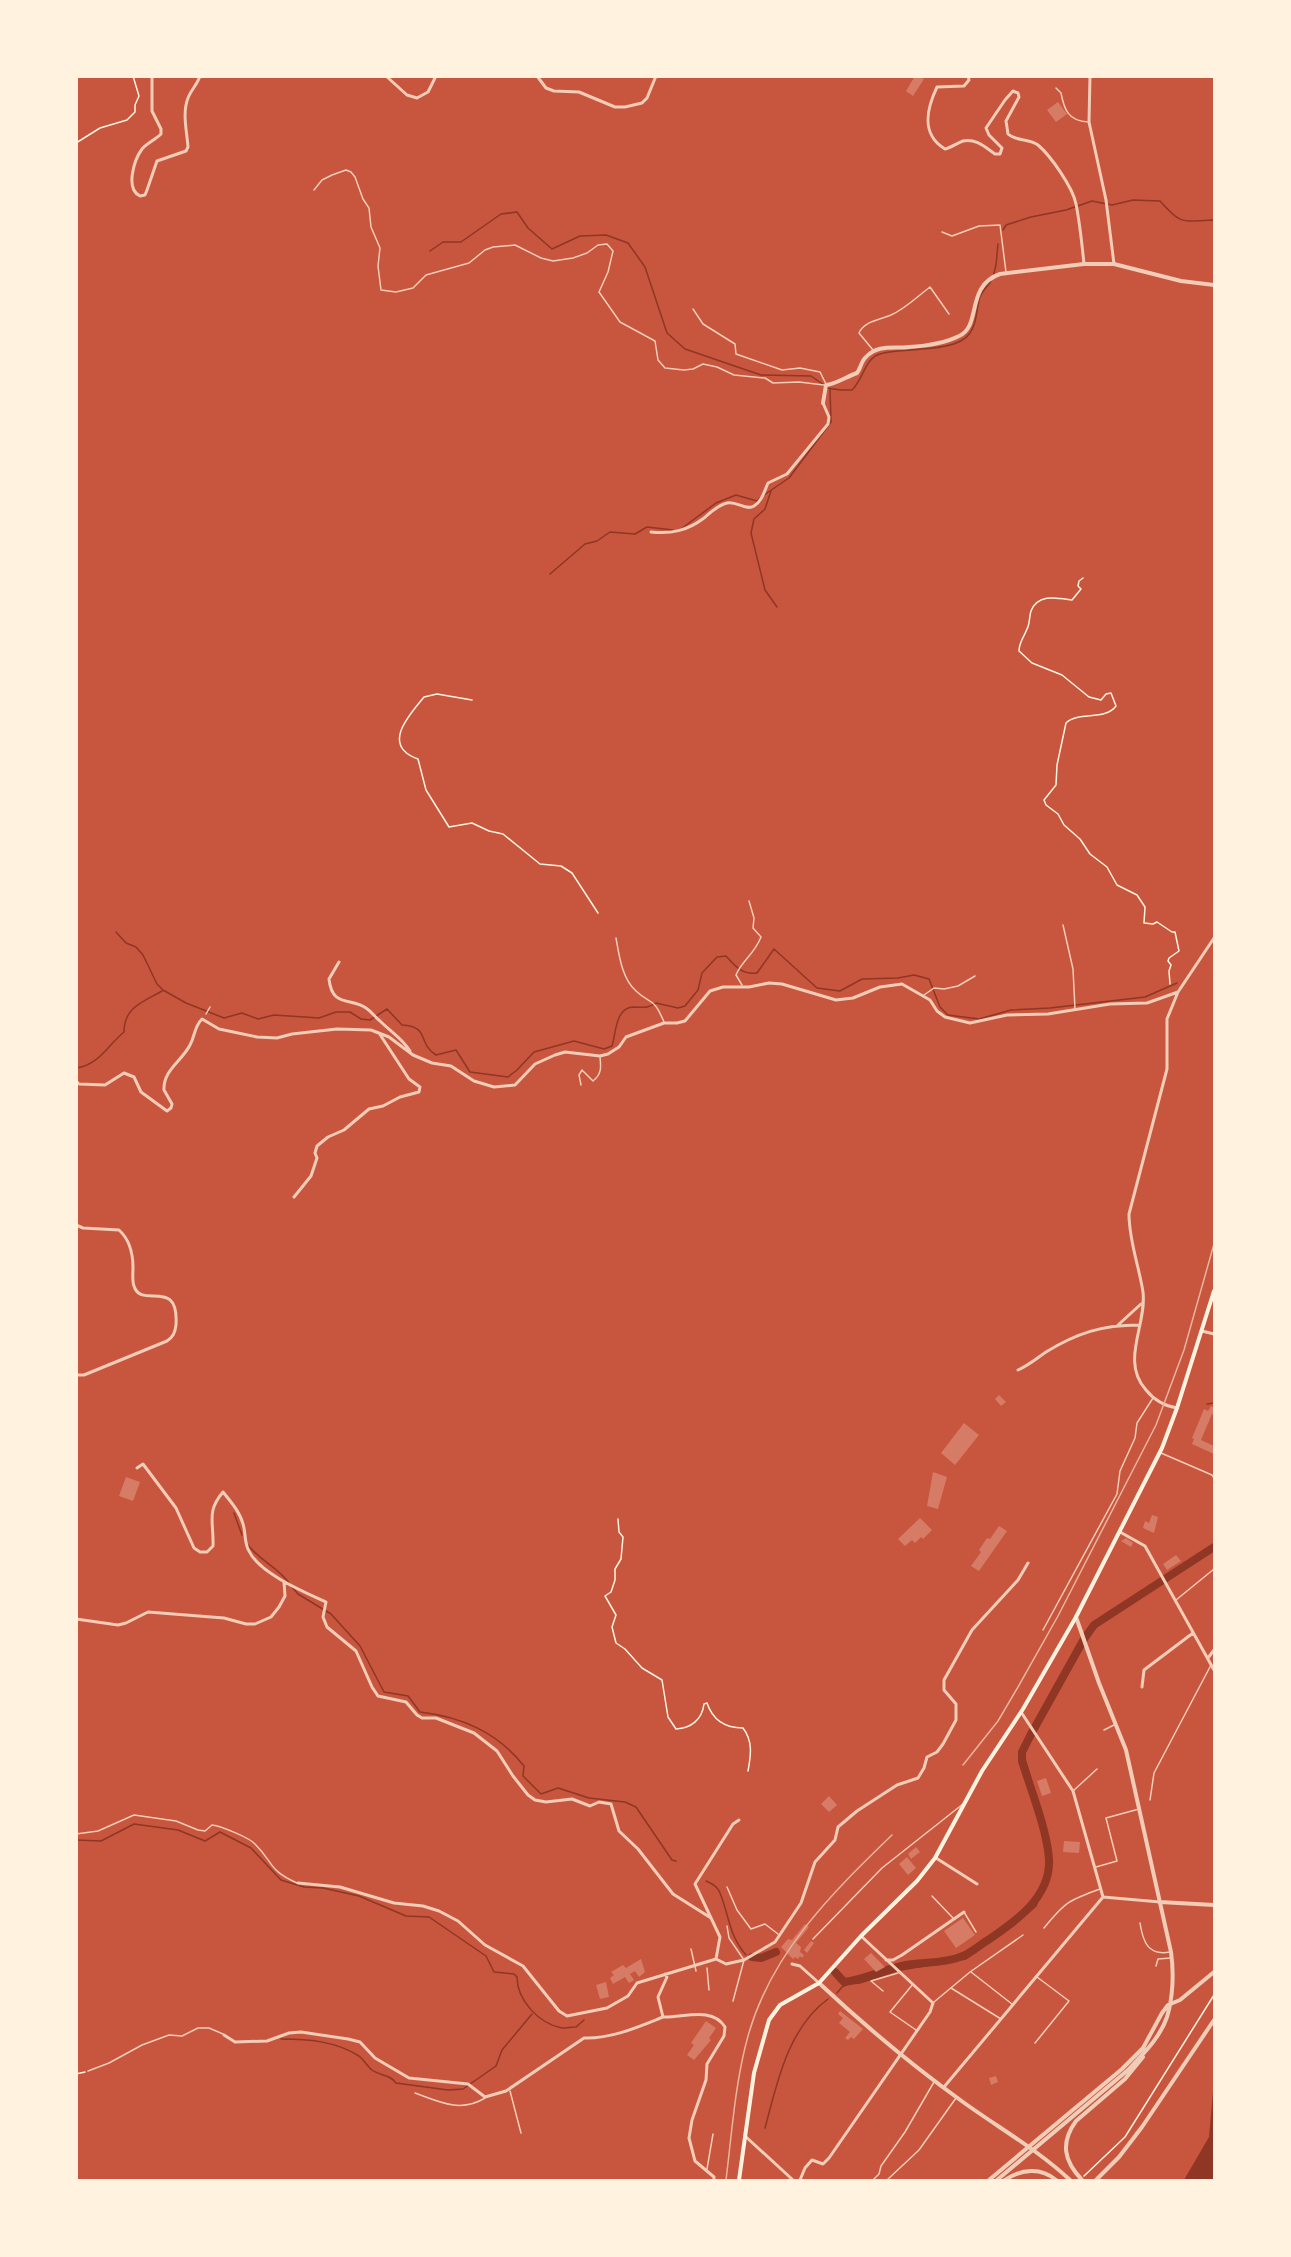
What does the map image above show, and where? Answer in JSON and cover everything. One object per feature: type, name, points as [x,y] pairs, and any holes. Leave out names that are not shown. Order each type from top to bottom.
[{"type":"main road","points":[[740,2179],[754,2073],[769,2020],[780,2005],[819,1983],[935,1858],[982,1772],[1023,1709],[1076,1617],[1160,1453],[1178,1408],[1215,1291]]},
{"type":"street","points":[[152,76],[152,111],[161,129],[161,134],[144,146],[137,158],[132,187],[140,196],[145,195],[157,161],[186,151],[188,147],[185,114],[187,102],[200,76]]},
{"type":"street","points":[[386,76],[407,94],[417,98],[428,92],[436,76]]},
{"type":"street","points":[[537,76],[546,88],[585,93],[615,107],[642,103],[647,98],[656,76]]},
{"type":"street","points":[[968,76],[969,80],[964,86],[937,87],[926,117],[934,139],[939,146],[945,149],[964,141],[983,145],[995,154],[1002,153],[1002,148],[988,135],[986,128],[1008,96],[1016,92],[1019,97],[1006,121],[1008,134],[1015,139],[1037,144],[1064,179],[1076,207],[1084,264]]},
{"type":"street","points":[[1090,76],[1089,122],[1106,204],[1114,264]]},
{"type":"street","points":[[651,532],[667,533],[684,530],[722,504],[737,502],[747,508],[752,508],[763,498],[768,483],[787,474],[828,424],[829,417],[823,403],[825,386],[833,385],[841,378],[857,373],[864,359],[873,351],[881,348],[920,346],[959,336],[966,331],[972,321],[976,298],[991,278],[996,275],[1084,264],[1114,264],[1194,284],[1215,285]]},
{"type":"street","points":[[1178,1408],[1165,1406],[1153,1398],[1141,1384],[1137,1372],[1134,1354],[1143,1294],[1129,1228],[1129,1214],[1167,1069],[1167,1019],[1178,992],[1215,938]]},
{"type":"street","points":[[339,962],[329,979],[334,993],[346,1002],[365,1007],[403,1039],[411,1053]]},
{"type":"street","points":[[76,1081],[87,1084],[105,1084],[124,1073],[129,1074],[134,1077],[141,1092],[166,1111],[171,1108],[172,1104],[164,1090],[167,1076],[178,1059],[189,1049],[196,1024],[202,1019],[219,1029],[257,1037],[277,1038],[337,1029],[378,1032],[432,1063],[451,1066],[474,1081],[494,1087],[515,1084],[535,1064],[555,1054],[575,1052],[600,1056],[614,1052],[626,1037],[664,1023],[685,1021],[710,991],[723,987],[743,988],[769,983],[782,984],[836,1000],[853,998],[880,987],[903,984],[923,995],[945,1017],[970,1023],[1007,1015],[1048,1014],[1110,1004],[1147,1003],[1178,992]]},
{"type":"street","points":[[294,1197],[315,1168],[317,1146],[328,1137],[344,1130],[369,1109],[419,1092],[420,1087],[409,1079],[378,1032]]},
{"type":"street","points":[[76,1225],[83,1228],[119,1230],[123,1233],[133,1258],[134,1288],[139,1294],[164,1295],[170,1299],[175,1305],[176,1325],[174,1334],[167,1341],[84,1375],[76,1376]]},
{"type":"street","points":[[1118,1325],[1143,1303]]},
{"type":"street","points":[[1018,1370],[1046,1352],[1090,1330],[1118,1325],[1139,1325]]},
{"type":"street","points":[[1202,1331],[1215,1334]]},
{"type":"street","points":[[137,1468],[145,1465],[152,1478],[165,1491],[184,1523],[194,1548],[200,1552],[207,1552],[213,1546],[211,1510],[214,1502],[223,1492],[240,1515],[249,1552],[259,1566],[286,1583],[326,1602],[324,1614],[327,1627],[356,1651],[378,1696],[406,1702],[422,1718],[436,1718],[474,1733],[497,1751],[513,1776],[535,1800],[546,1802],[572,1799],[590,1806],[599,1802],[610,1804],[619,1831],[638,1849],[673,1894],[711,1918]]},
{"type":"street","points":[[1120,1532],[1145,1546],[1215,1670]]},
{"type":"street","points":[[298,1883],[340,1887],[394,1903],[439,1911],[458,1921],[485,1945],[523,1966],[559,2011],[567,2016],[596,2011],[616,2004],[628,1996],[637,1983],[694,1964],[716,1959],[726,1964],[744,1960],[775,1942],[780,1935],[801,1903],[815,1862],[835,1840],[838,1827],[856,1811],[897,1785],[918,1778],[927,1757],[937,1752],[943,1744],[956,1720],[956,1704],[944,1690],[944,1680],[972,1630],[1018,1580],[1028,1563]]},
{"type":"street","points":[[76,1619],[118,1625],[148,1612],[224,1618],[255,1624],[271,1617],[285,1596],[286,1583]]},
{"type":"street","points":[[1076,1617],[1126,1750],[1161,1902],[1174,1974],[1167,2018],[1138,2065],[1070,2129],[1065,2152],[1070,2166],[1081,2180]]},
{"type":"street","points":[[1142,1687],[1144,1670],[1194,1632]]},
{"type":"street","points":[[1208,1658],[1215,1650]]},
{"type":"street","points":[[1021,1712],[1073,1791],[1103,1897]]},
{"type":"street","points":[[716,1959],[720,1937],[696,1884],[733,1824],[739,1820]]},
{"type":"street","points":[[935,1858],[977,1884]]},
{"type":"street","points":[[1103,1897],[1215,1905]]},
{"type":"street","points":[[944,2086],[1103,1897]]},
{"type":"street","points":[[884,1960],[893,1960],[902,1955],[964,1912]]},
{"type":"street","points":[[800,2181],[805,2168],[812,2160],[823,2164],[829,2158],[902,2054],[933,2003],[884,1960],[861,1936]]},
{"type":"street","points":[[792,1964],[800,1966],[935,2080],[1041,2156],[1070,2181]]},
{"type":"street","points":[[989,2181],[1122,2069],[1143,2048],[1168,2005],[1180,2000],[1215,1972]]},
{"type":"street","points":[[663,2017],[658,1997],[667,1977],[665,1974]]},
{"type":"street","points":[[224,2035],[235,2042],[267,2041],[289,2033],[301,2032],[348,2039],[360,2042],[375,2058],[408,2078],[468,2085],[485,2097],[510,2088],[584,2038],[596,2038],[634,2029],[663,2017],[709,2015],[721,2021],[725,2027],[724,2036],[707,2064],[706,2080],[689,2138],[694,2161],[714,2177],[714,2181]]},
{"type":"street","points":[[1096,2181],[1119,2157],[1142,2127],[1215,2020]]},
{"type":"street","points":[[997,2181],[1128,2070],[1148,2050]]},
{"type":"street","points":[[745,2136],[793,2181]]},
{"type":"street","points":[[1005,2181],[1011,2176],[1028,2171],[1045,2173],[1056,2181]]},
{"type":"lane","points":[[1056,88],[1061,93],[1062,103],[1070,115],[1082,122],[1089,122]]},
{"type":"lane","points":[[314,190],[321,180],[346,170],[355,177],[369,208],[370,227],[380,248],[378,266],[381,290],[396,291],[413,288],[426,275],[469,263],[492,247],[515,245],[541,258],[553,261],[573,258],[587,253],[598,245],[607,244],[613,251],[608,272],[599,292],[620,322],[655,341],[658,360],[665,368],[684,370],[703,364],[717,367],[734,375],[765,378],[773,382],[825,386],[820,372],[800,368],[782,370],[736,354],[735,344],[703,324],[693,309]]},
{"type":"lane","points":[[942,232],[952,236],[979,226],[1000,225],[1006,273]]},
{"type":"lane","points":[[873,351],[859,333],[861,329],[893,314],[930,287],[949,314]]},
{"type":"lane","points":[[743,988],[738,981],[737,973],[740,966],[748,960],[761,937],[753,928],[754,918],[749,901]]},
{"type":"lane","points":[[1063,925],[1072,969],[1075,1008]]},
{"type":"lane","points":[[616,938],[619,955],[629,983],[636,992],[658,1006],[664,1023]]},
{"type":"lane","points":[[923,995],[934,988],[944,989],[957,986],[975,976]]},
{"type":"lane","points":[[206,1014],[210,1007]]},
{"type":"lane","points":[[581,1085],[579,1076],[582,1070],[593,1081],[597,1078],[601,1069],[600,1056]]},
{"type":"lane","points":[[1043,1630],[1117,1494],[1120,1471],[1135,1438],[1137,1423],[1153,1398]]},
{"type":"lane","points":[[1160,1453],[1215,1478]]},
{"type":"lane","points":[[1176,1600],[1215,1569]]},
{"type":"lane","points":[[1150,1800],[1154,1773],[1212,1665]]},
{"type":"lane","points":[[1104,1730],[1115,1725]]},
{"type":"lane","points":[[1073,1791],[1097,1769]]},
{"type":"lane","points":[[813,1939],[882,1868],[968,1800]]},
{"type":"lane","points":[[1095,1868],[1117,1861],[1106,1818],[1139,1809]]},
{"type":"lane","points":[[76,1834],[98,1831],[134,1815],[176,1821],[205,1831],[212,1825],[224,1826],[254,1842],[274,1871],[298,1883]]},
{"type":"lane","points":[[727,1887],[737,1910],[751,1929],[765,1924],[780,1935]]},
{"type":"lane","points":[[1044,1929],[1059,1909],[1071,1900],[1101,1889]]},
{"type":"lane","points":[[932,1896],[953,1918]]},
{"type":"lane","points":[[964,1912],[976,1932]]},
{"type":"lane","points":[[1140,1923],[1142,1941],[1148,1947],[1158,1953],[1171,1952]]},
{"type":"lane","points":[[728,1926],[729,1938],[744,1960],[733,2001]]},
{"type":"lane","points":[[933,2003],[970,1972],[1023,1935]]},
{"type":"lane","points":[[691,1949],[696,1971]]},
{"type":"lane","points":[[1156,1966],[1158,1959],[1172,1958]]},
{"type":"lane","points":[[707,1968],[709,1990]]},
{"type":"lane","points":[[883,1991],[871,1981],[899,1972]]},
{"type":"lane","points":[[970,1972],[1014,2005]]},
{"type":"lane","points":[[1035,2043],[1069,2001],[1037,1977]]},
{"type":"lane","points":[[913,1984],[890,2012],[916,2031]]},
{"type":"lane","points":[[951,1988],[1001,2020]]},
{"type":"lane","points":[[88,2071],[109,2063],[142,2045],[169,2035],[182,2036],[198,2028],[209,2028],[224,2035]]},
{"type":"lane","points":[[873,2181],[935,2080]]},
{"type":"lane","points":[[510,2088],[521,2133]]},
{"type":"lane","points":[[415,2093],[453,2106],[470,2106],[485,2097]]},
{"type":"lane","points":[[887,2181],[919,2150],[957,2097]]},
{"type":"lane","points":[[707,2170],[713,2134]]},
{"type":"path","points":[[76,142],[100,128],[127,120],[135,112],[139,96],[133,76]]},
{"type":"path","points":[[1083,578],[1079,581],[1078,586],[1083,589],[1072,600],[1047,597],[1037,602],[1031,611],[1029,625],[1019,645],[1019,651],[1032,663],[1062,675],[1089,697],[1101,700],[1106,694],[1111,693]]},
{"type":"path","points":[[1111,688],[1116,706],[1112,710],[1102,714],[1078,717],[1066,723],[1057,765],[1056,785],[1044,800],[1046,805],[1058,814],[1064,825],[1080,839],[1090,854],[1107,867],[1117,885],[1137,895],[1145,907],[1144,923],[1157,922],[1175,932],[1179,951],[1168,961],[1171,965],[1170,984]]},
{"type":"path","points":[[472,700],[437,694],[424,696],[399,735],[399,747],[406,754],[418,759],[426,790],[449,827],[472,823],[489,831],[503,834],[540,864],[561,866],[572,873],[598,913]]},
{"type":"path","points":[[618,1519],[623,1537],[621,1559],[615,1569],[615,1581],[611,1592],[605,1595],[616,1615],[612,1627],[616,1643],[625,1649],[642,1668],[662,1680],[668,1717],[676,1729],[687,1728],[695,1723],[703,1712],[704,1704],[707,1703],[713,1716],[723,1726],[743,1728],[750,1736],[751,1755],[748,1771]]},
{"type":"path","points":[[1081,2180],[1125,2137],[1215,1995]]},
{"type":"path","points":[[76,2074],[88,2071]]},
{"type":"shaded area","points":[[1214,2080],[1214,2180],[1184,2180],[1209,2137]]},
{"type":"building","points":[[915,76],[924,79],[913,96],[906,91]]},
{"type":"building","points":[[1058,102],[1067,114],[1056,122],[1047,110]]},
{"type":"building","points":[[999,1395],[1006,1402],[1001,1406],[995,1399]]},
{"type":"building","points":[[1211,1406],[1214,1408],[1214,1415],[1212,1414],[1201,1440],[1214,1446],[1214,1454],[1192,1444],[1194,1439],[1192,1438],[1204,1409],[1208,1411]]},
{"type":"building","points":[[964,1423],[979,1435],[955,1465],[941,1453]]},
{"type":"building","points":[[933,1472],[947,1477],[938,1509],[927,1506]]},
{"type":"building","points":[[126,1477],[140,1482],[133,1501],[119,1496]]},
{"type":"building","points":[[1152,1515],[1158,1517],[1154,1533],[1143,1528],[1145,1521],[1149,1523]]},
{"type":"building","points":[[920,1518],[932,1530],[923,1539],[921,1537],[915,1543],[912,1540],[905,1546],[898,1539]]},
{"type":"building","points":[[999,1526],[1007,1531],[979,1571],[971,1566],[987,1538],[990,1539]]},
{"type":"building","points":[[1126,1538],[1133,1543],[1131,1547],[1121,1541]]},
{"type":"building","points":[[1176,1555],[1181,1561],[1167,1570],[1163,1564]]},
{"type":"building","points":[[1046,1778],[1051,1793],[1042,1796],[1037,1781]]},
{"type":"building","points":[[829,1796],[837,1805],[829,1812],[821,1804]]},
{"type":"building","points":[[1064,1841],[1080,1842],[1079,1853],[1063,1852]]},
{"type":"building","points":[[916,1847],[920,1852],[911,1859],[908,1854]]},
{"type":"building","points":[[907,1857],[916,1868],[908,1875],[899,1864]]},
{"type":"building","points":[[963,1918],[975,1935],[956,1948],[944,1931]]},
{"type":"building","points":[[805,1924],[809,1927],[796,1943],[801,1947],[800,1952],[804,1955],[802,1958],[800,1956],[798,1959],[795,1957],[793,1959],[781,1947],[788,1939],[792,1940]]},
{"type":"building","points":[[811,1941],[814,1943],[807,1953],[804,1950]]},
{"type":"building","points":[[871,1953],[885,1967],[876,1972],[864,1959]]},
{"type":"building","points":[[641,1959],[645,1972],[639,1977],[635,1971],[630,1974],[634,1980],[629,1983],[625,1977],[613,1984],[610,1978],[614,1975],[611,1972],[623,1965],[626,1968]]},
{"type":"building","points":[[606,1982],[609,1997],[600,1999],[596,1985]]},
{"type":"building","points":[[840,2011],[863,2029],[854,2039],[845,2038],[850,2032],[839,2023],[843,2018],[838,2014]]},
{"type":"building","points":[[706,2021],[716,2028],[709,2038],[711,2040],[694,2060],[687,2055],[694,2045],[691,2043]]},
{"type":"building","points":[[996,2076],[998,2082],[991,2085],[989,2078]]},
{"type":"waterway","points":[[1003,230],[1006,225],[1092,201],[1112,205],[1133,200],[1160,201],[1173,215],[1183,220],[1214,220]]},
{"type":"waterway","points":[[430,251],[443,242],[461,242],[501,214],[517,212],[528,228],[552,249],[580,236],[606,235],[628,243],[645,267],[667,333],[685,349],[761,375],[811,376],[824,385]]},
{"type":"waterway","points":[[993,277],[998,244]]},
{"type":"waterway","points":[[827,388],[852,390],[867,365],[880,354],[941,347],[963,340],[973,329],[980,297],[991,281]]},
{"type":"waterway","points":[[764,495],[789,478],[831,422],[830,389]]},
{"type":"waterway","points":[[771,491],[765,509],[754,519],[751,533],[765,590],[777,607]]},
{"type":"waterway","points":[[681,529],[716,503],[736,495],[757,501],[760,498]]},
{"type":"waterway","points":[[550,574],[585,544],[597,541],[610,532],[635,534],[647,527],[673,530]]},
{"type":"waterway","points":[[116,932],[126,943],[136,947],[143,955],[157,984],[163,990],[186,1003],[224,1018],[242,1013],[258,1019],[274,1015],[319,1018],[336,1012],[350,1012],[361,1019],[370,1020],[387,1009],[402,1025],[417,1029],[426,1045],[436,1055],[456,1050],[470,1072],[508,1077],[534,1052],[574,1041],[604,1049],[612,1046],[617,1022],[627,1008],[647,1007],[656,1003],[678,1008],[685,1006],[698,990],[702,973],[717,957],[726,956],[743,971],[757,973],[774,949],[817,988],[840,991],[862,979],[914,975],[929,979],[940,1007],[948,1015],[979,1019],[1011,1010],[1145,997],[1177,983]]},
{"type":"waterway","points":[[76,1068],[97,1059],[124,1032],[127,1017],[131,1011],[162,991]]},
{"type":"waterway","points":[[1207,1404],[1214,1403]]},
{"type":"waterway","points":[[234,1513],[242,1535]]},
{"type":"waterway","points":[[248,1545],[289,1583]]},
{"type":"waterway","points":[[835,1972],[844,1982],[906,1965],[958,1958],[999,1933],[1030,1907],[1044,1885],[1049,1859],[1042,1823],[1022,1761],[1022,1752],[1030,1736],[1094,1625],[1214,1547]]},
{"type":"waterway","points":[[1086,1641],[1098,1624],[1214,1550]]},
{"type":"waterway","points":[[292,1587],[298,1594],[331,1614],[360,1646],[384,1692],[408,1696],[420,1712],[464,1722],[490,1735],[514,1754],[524,1766],[523,1776],[541,1794],[558,1788],[589,1798],[625,1802],[636,1807],[672,1860],[676,1861]]},
{"type":"waterway","points":[[901,1970],[966,1959],[1013,1926],[1036,1906],[1051,1870],[1050,1845],[1024,1755],[1083,1645]]},
{"type":"waterway","points":[[76,1840],[101,1841],[134,1824],[178,1830],[205,1841],[220,1832],[251,1848],[281,1880],[304,1887],[323,1888],[359,1896],[406,1916],[429,1917],[486,1956],[494,1972],[514,1974],[525,2002],[545,2022],[564,2028],[576,2027],[584,2020]]},
{"type":"waterway","points":[[706,1881],[719,1891],[733,1933],[746,1955]]},
{"type":"waterway","points":[[752,1957],[761,1958],[776,1952]]},
{"type":"waterway","points":[[837,1993],[848,1984],[860,1983],[896,1971]]},
{"type":"waterway","points":[[765,2128],[780,2075],[794,2041],[814,2011],[828,1999]]},
{"type":"waterway","points":[[281,2039],[311,2040],[340,2047],[359,2056],[372,2070],[391,2078],[396,2083],[448,2090],[463,2089],[496,2066],[502,2050],[532,2014]]},
{"type":"railway","points":[[963,1765],[998,1721],[1018,1687],[1058,1616],[1156,1425],[1184,1350],[1214,1244]]},
{"type":"railway","points":[[726,2180],[740,2072],[758,2006],[788,1951],[806,1926],[847,1879],[892,1835]]}]
